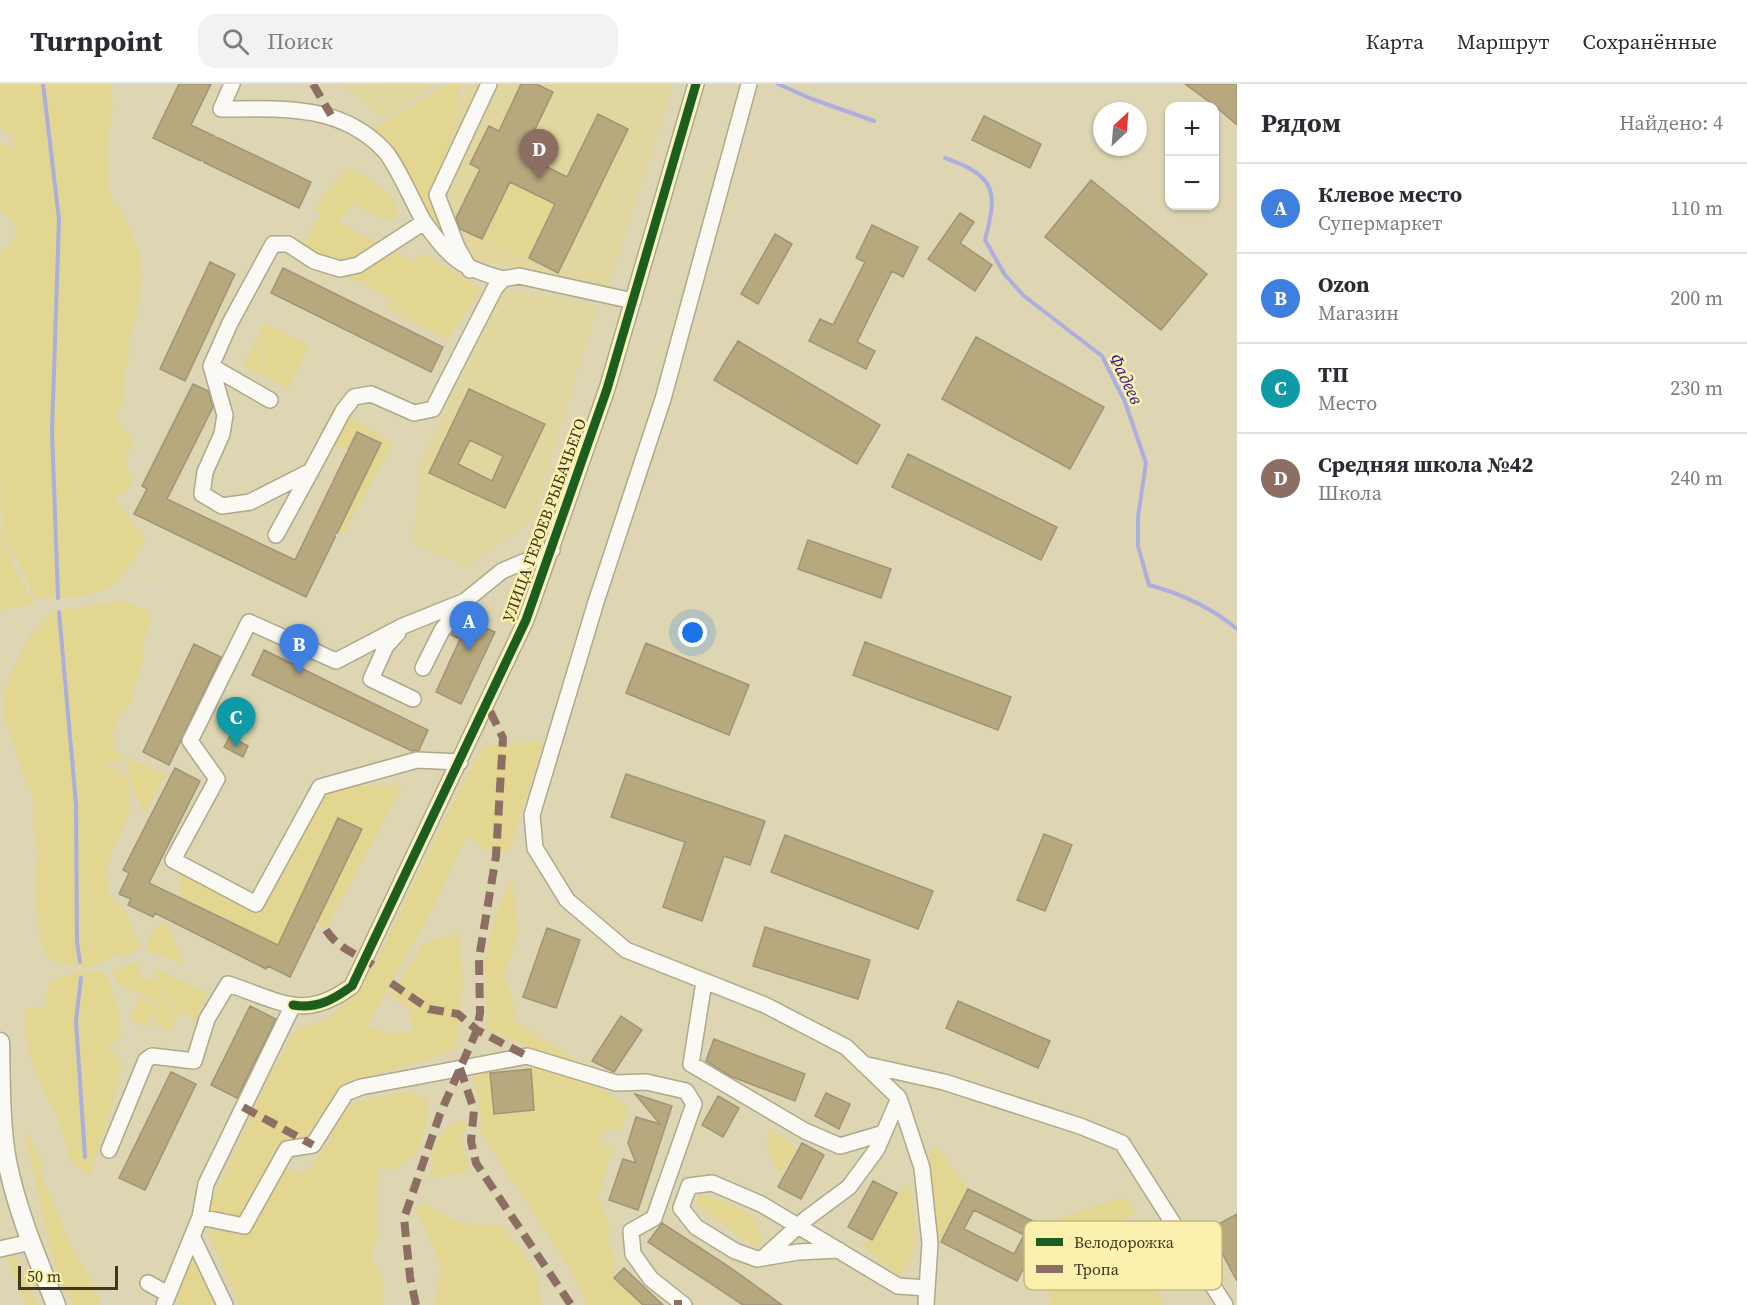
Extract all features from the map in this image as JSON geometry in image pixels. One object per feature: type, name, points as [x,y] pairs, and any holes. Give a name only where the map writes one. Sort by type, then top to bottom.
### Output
[{"type":"main road","points":[[0,1042],[2,1117],[8,1162],[31,1242],[56,1305]]},
{"type":"street","points":[[232,84],[221,109],[300,109],[331,115],[358,128],[385,151],[424,222],[443,249],[470,270],[503,279],[519,276],[633,301]]},
{"type":"street","points":[[470,270],[457,247],[437,195],[489,84]]},
{"type":"street","name":"УЛИЦА ГЕРОЕВ РЫБАЧЬЕГО","points":[[293,1005],[306,1008],[332,1001],[352,986],[526,620],[552,550],[633,301],[696,84]]},
{"type":"street","points":[[749,84],[663,399],[596,602],[531,815],[536,848],[567,900],[626,950],[765,1005],[846,1047],[899,1098],[922,1168],[930,1244],[926,1305]]},
{"type":"street","points":[[311,471],[250,502],[222,506],[202,494],[205,472],[222,434],[225,415],[211,366],[230,323],[273,244],[288,244],[314,261],[340,269],[358,265],[424,222]]},
{"type":"street","points":[[276,535],[343,411],[354,397],[371,394],[414,412],[433,409],[495,288],[503,279]]},
{"type":"street","points":[[211,366],[270,400]]},
{"type":"street","points":[[423,668],[442,630],[465,601],[502,571],[552,550]]},
{"type":"street","points":[[460,762],[417,760],[320,787],[256,904],[173,860],[217,779],[190,741],[230,656],[249,622],[294,640],[336,661],[438,610],[465,601]]},
{"type":"street","points":[[404,626],[386,646],[371,679],[416,703]]},
{"type":"street","points":[[704,982],[691,1064],[806,1131],[840,1146],[884,1133]]},
{"type":"street","points":[[108,1150],[146,1060],[152,1056],[194,1061],[207,1019],[228,984],[293,1005],[206,1184],[200,1217],[166,1299],[148,1283]]},
{"type":"street","points":[[200,1217],[244,1226],[286,1149],[313,1145],[346,1093],[360,1087],[527,1056],[616,1083],[646,1082],[686,1091],[694,1104],[654,1218],[631,1231],[633,1254],[651,1279],[684,1305]]},
{"type":"street","points":[[863,1064],[944,1082],[1080,1126],[1122,1143],[1172,1221]]},
{"type":"street","points":[[762,1258],[798,1226],[849,1187],[877,1149],[899,1098]]},
{"type":"street","points":[[839,1250],[798,1252],[757,1259],[735,1251],[696,1227],[681,1208],[689,1186],[712,1183],[761,1204],[839,1250],[898,1286],[927,1288]]},
{"type":"street","points":[[192,1236],[225,1305]]},
{"type":"street","points":[[2,1254],[31,1242]]},
{"type":"street","points":[[1215,1290],[1225,1305]]},
{"type":"path","points":[[132,84],[131,154],[176,186],[147,261]]},
{"type":"path","points":[[221,109],[319,176]]},
{"type":"path","points":[[288,244],[319,176],[331,115]]},
{"type":"path","points":[[136,158],[147,261],[140,466]]},
{"type":"path","points":[[340,269],[412,314],[458,360]]},
{"type":"path","points":[[142,386],[187,384],[211,366]]},
{"type":"path","points":[[181,384],[140,466],[125,510],[166,558],[195,567],[199,587],[214,603],[221,637],[230,656]]},
{"type":"path","points":[[343,411],[394,444]]},
{"type":"path","points":[[294,640],[343,535],[414,412]]},
{"type":"path","points":[[0,475],[4,508],[0,520]]},
{"type":"path","points":[[0,513],[4,508]]},
{"type":"path","points":[[336,535],[343,535],[438,610]]},
{"type":"path","points":[[0,540],[43,608]]},
{"type":"path","points":[[107,594],[191,541]]},
{"type":"path","points":[[144,816],[132,787],[124,756],[155,619],[156,587],[166,558]]},
{"type":"path","points":[[0,614],[156,587],[214,603],[249,622]]},
{"type":"path","points":[[128,591],[155,619]]},
{"type":"path","points":[[0,681],[43,608]]},
{"type":"path","points":[[417,760],[430,753],[454,729],[468,699],[495,688]]},
{"type":"path","points":[[293,1005],[302,976],[417,760],[432,724],[416,703]]},
{"type":"path","points":[[146,940],[111,884],[122,860],[116,857],[144,816],[166,774],[190,741]]},
{"type":"path","points":[[124,756],[166,774]]},
{"type":"path","points":[[0,783],[4,818],[12,844],[30,989]]},
{"type":"path","points":[[266,886],[293,911]]},
{"type":"path","points":[[316,924],[326,930]]},
{"type":"path","points":[[149,1234],[217,1095],[193,1080],[194,1061],[145,952],[146,940],[157,925]]},
{"type":"path","points":[[0,992],[30,989],[69,972],[109,967],[145,952],[185,964],[228,984]]},
{"type":"path","points":[[373,965],[391,983]]},
{"type":"path","points":[[89,968],[109,971],[134,1051],[143,1069]]},
{"type":"path","points":[[152,1056],[147,1041],[151,1021],[165,993]]},
{"type":"path","points":[[136,1228],[204,1087]]},
{"type":"path","points":[[102,1305],[114,1275],[89,1206],[108,1150]]},
{"type":"path","points":[[2,1254],[23,1305]]},
{"type":"path","points":[[128,1286],[130,1305]]},
{"type":"shaded area","points":[[0,84],[110,84],[113,108],[107,144],[109,189],[112,200],[126,219],[140,255],[142,273],[137,315],[129,338],[129,361],[125,367],[123,403],[118,413],[119,422],[133,440],[125,459],[132,483],[125,492],[117,495],[116,501],[143,535],[146,544],[140,547],[120,578],[96,593],[51,598],[33,596],[18,559],[8,545],[0,508],[0,255],[15,237],[15,224],[0,210],[0,143],[14,150],[14,136],[0,127]]},
{"type":"shaded area","points":[[343,84],[437,84],[383,119]]},
{"type":"shaded area","points":[[448,84],[461,84],[436,206],[459,262],[370,131]]},
{"type":"shaded area","points":[[469,84],[673,84],[609,286],[470,260],[422,166]]},
{"type":"shaded area","points":[[347,167],[371,180],[394,199],[398,217],[386,220],[353,204],[338,222],[413,262],[417,256],[427,255],[481,290],[446,340],[388,308],[396,290],[390,300],[298,250],[322,214],[314,209]]},
{"type":"shaded area","points":[[510,182],[555,204],[529,258],[482,239]]},
{"type":"shaded area","points":[[503,290],[598,304],[533,519],[468,567],[412,543],[422,458]]},
{"type":"shaded area","points":[[264,323],[309,345],[288,388],[243,366]]},
{"type":"shaded area","points":[[343,411],[394,444],[343,535],[336,535],[381,443],[357,432],[347,452],[327,441]]},
{"type":"shaded area","points":[[0,526],[16,571],[34,604],[0,611]]},
{"type":"shaded area","points":[[120,602],[135,604],[153,616],[145,635],[142,666],[135,684],[132,702],[118,718],[113,734],[114,751],[166,774],[144,816],[131,787],[125,762],[101,761],[126,776],[129,790],[128,814],[111,856],[106,879],[109,896],[124,910],[140,948],[133,953],[114,955],[89,968],[51,961],[41,943],[35,884],[38,852],[33,827],[34,797],[22,771],[4,715],[4,697],[10,675],[29,636],[54,611]]},
{"type":"shaded area","points":[[543,742],[509,852],[483,849],[467,835],[434,905],[367,1027],[387,1033],[411,1032],[411,1011],[391,996],[423,944],[458,932],[463,979],[456,1049],[427,1060],[349,1081],[307,1139],[280,1147],[239,1218],[207,1212],[267,1080],[298,1028],[326,1021],[354,996],[378,958],[442,824],[484,745]]},
{"type":"shaded area","points":[[404,785],[326,930],[316,924],[362,829],[338,818],[278,945],[182,898],[179,872],[189,869],[256,904],[320,787]]},
{"type":"shaded area","points":[[512,880],[519,931],[504,974],[516,1012],[514,1020],[588,1069],[550,1057],[487,1029],[486,956],[500,904]]},
{"type":"shaded area","points":[[165,921],[185,964],[145,952],[150,933]]},
{"type":"shaded area","points":[[137,963],[142,978],[154,981],[157,969],[207,993],[197,1022],[182,1009],[170,1031],[155,1025],[156,1012],[150,1029],[130,1019],[140,997],[157,1005],[158,1003],[118,983],[112,969]]},
{"type":"shaded area","points":[[97,970],[107,974],[119,1013],[121,1037],[106,1045],[122,1062],[118,1087],[90,1176],[69,1160],[59,1121],[28,1050],[25,1008],[45,1007],[49,982],[77,971]]},
{"type":"shaded area","points":[[538,1067],[591,1083],[628,1106],[621,1129],[601,1131],[600,1142],[608,1147],[614,1144],[598,1197],[609,1226],[610,1245],[615,1259],[614,1278],[643,1305],[588,1305],[575,1276],[481,1133],[479,1101],[471,1072],[490,1072],[494,1114],[534,1110],[531,1069]]},
{"type":"shaded area","points":[[405,1092],[428,1098],[427,1120],[417,1153],[393,1170],[378,1169],[378,1237],[370,1258],[384,1280],[384,1305],[240,1305],[206,1230],[247,1232],[256,1221],[284,1168],[300,1174],[309,1168],[331,1139],[335,1123],[353,1103]]},
{"type":"shaded area","points":[[461,1119],[468,1125],[461,1138],[468,1164],[465,1172],[430,1179],[433,1151],[439,1137]]},
{"type":"shaded area","points":[[23,1127],[42,1160],[40,1172],[71,1245],[101,1299],[97,1305],[74,1305],[56,1272]]},
{"type":"shaded area","points":[[768,1129],[780,1135],[798,1150],[780,1172],[767,1149]]},
{"type":"shaded area","points":[[936,1146],[968,1189],[941,1242],[936,1231],[929,1154]]},
{"type":"shaded area","points":[[909,1183],[915,1219],[914,1244],[907,1266],[899,1276],[861,1245],[875,1233],[896,1198]]},
{"type":"shaded area","points":[[698,1194],[728,1202],[754,1218],[763,1241],[753,1246],[695,1203]]},
{"type":"shaded area","points":[[1125,1197],[1136,1212],[1119,1221],[1049,1221]]},
{"type":"shaded area","points":[[422,1203],[458,1223],[503,1226],[537,1273],[542,1305],[435,1305],[441,1263],[416,1210]]},
{"type":"shaded area","points":[[13,1250],[38,1305],[26,1305],[5,1253]]},
{"type":"shaded area","points":[[193,1258],[216,1305],[181,1305],[176,1300],[179,1281]]},
{"type":"shaded area","points":[[1051,1290],[1156,1290],[1164,1305],[1051,1305]]},
{"type":"building","points":[[179,84],[211,84],[191,125],[311,182],[299,208],[153,138]]},
{"type":"building","points":[[521,84],[536,84],[553,92],[526,148],[548,159],[545,166],[567,177],[598,114],[628,129],[558,273],[529,258],[555,204],[510,182],[482,239],[460,229],[456,218],[480,169],[470,164],[489,126],[499,131]]},
{"type":"building","points":[[1185,84],[1237,84],[1237,125],[1219,109],[1219,102],[1210,102]]},
{"type":"building","points":[[984,116],[1041,144],[1030,168],[972,140]]},
{"type":"building","points":[[1091,180],[1207,274],[1161,330],[1045,237]]},
{"type":"building","points":[[960,213],[974,222],[960,243],[992,265],[975,291],[928,259]]},
{"type":"building","points":[[872,225],[918,247],[903,277],[892,271],[857,342],[875,351],[866,369],[809,341],[820,319],[833,325],[865,262],[856,258]]},
{"type":"building","points":[[775,234],[792,244],[758,304],[741,294]]},
{"type":"building","points":[[210,262],[235,274],[185,381],[160,369]]},
{"type":"building","points":[[283,268],[443,347],[431,372],[271,293]]},
{"type":"building","points":[[976,337],[1104,407],[1070,469],[942,399]]},
{"type":"building","points":[[738,341],[880,425],[857,464],[714,380]]},
{"type":"building","points":[[193,384],[208,391],[213,407],[167,499],[295,560],[357,432],[381,443],[306,597],[134,514],[147,489],[142,486]]},
{"type":"building","points":[[469,389],[545,424],[505,508],[429,473]],"holes":[[[470,440],[503,456],[492,481],[458,464]]]},
{"type":"building","points":[[908,454],[1057,527],[1041,560],[892,487]]},
{"type":"building","points":[[808,540],[891,569],[881,598],[798,569]]},
{"type":"building","points":[[474,612],[485,617],[481,626],[495,632],[461,704],[436,692],[460,639],[451,635],[463,619],[469,622]]},
{"type":"building","points":[[865,642],[1011,697],[998,730],[853,675]]},
{"type":"building","points":[[646,643],[749,685],[729,735],[626,693]]},
{"type":"building","points":[[194,644],[221,657],[169,765],[143,752]]},
{"type":"building","points":[[264,650],[428,730],[419,750],[412,751],[252,675]]},
{"type":"building","points":[[230,736],[248,746],[243,757],[224,747]]},
{"type":"building","points":[[175,768],[200,781],[149,883],[278,945],[338,818],[362,829],[290,977],[268,966],[266,969],[155,913],[153,917],[128,905],[131,899],[119,894],[129,873],[123,870]]},
{"type":"building","points":[[626,774],[765,821],[750,865],[724,856],[702,921],[663,907],[685,842],[611,817]]},
{"type":"building","points":[[1044,834],[1072,845],[1045,911],[1017,900]]},
{"type":"building","points":[[785,835],[933,891],[918,929],[771,872]]},
{"type":"building","points":[[765,927],[870,960],[858,999],[753,966]]},
{"type":"building","points":[[547,928],[580,940],[556,1008],[523,997]]},
{"type":"building","points":[[958,1001],[1050,1041],[1038,1068],[946,1028]]},
{"type":"building","points":[[250,1006],[276,1019],[237,1098],[211,1085]]},
{"type":"building","points":[[621,1016],[642,1030],[614,1072],[592,1061]]},
{"type":"building","points":[[714,1039],[805,1074],[795,1101],[730,1076],[706,1061]]},
{"type":"building","points":[[531,1069],[534,1110],[494,1114],[490,1073]]},
{"type":"building","points":[[171,1072],[196,1084],[145,1190],[119,1178]]},
{"type":"building","points":[[826,1093],[850,1104],[839,1129],[815,1116]]},
{"type":"building","points":[[635,1094],[672,1106],[638,1210],[609,1200],[623,1159],[636,1163],[628,1143],[636,1117],[660,1124]]},
{"type":"building","points":[[718,1096],[739,1108],[723,1137],[702,1125]]},
{"type":"building","points":[[802,1143],[824,1155],[801,1199],[778,1187]]},
{"type":"building","points":[[873,1181],[897,1193],[872,1240],[848,1227]]},
{"type":"building","points":[[968,1189],[1033,1221],[1024,1221],[1024,1235],[1024,1268],[1017,1281],[941,1242]],"holes":[[[974,1210],[1024,1235],[1014,1254],[964,1229]]]},
{"type":"building","points":[[1237,1214],[1237,1281],[1222,1253],[1222,1222]]},
{"type":"building","points":[[662,1223],[782,1305],[743,1305],[648,1242]]},
{"type":"building","points":[[624,1268],[663,1305],[643,1305],[614,1278]]},
{"type":"waterway","points":[[43,84],[59,219],[52,431],[58,598]]},
{"type":"waterway","name":"Фадеев","points":[[778,84],[874,121]]},
{"type":"waterway","name":"Фадеев","points":[[945,158],[975,172],[989,187],[992,197],[985,240],[1005,275],[1024,296],[1102,356],[1125,402],[1146,463],[1138,517],[1138,546],[1149,585],[1196,602],[1237,629]]},
{"type":"waterway","points":[[59,612],[76,804],[77,942],[80,962]]},
{"type":"waterway","points":[[81,978],[76,1021],[85,1157]]},
{"type":"marked path","points":[[313,84],[331,115]]},
{"type":"marked path","points":[[416,1305],[410,1277],[404,1218],[440,1114],[477,1030],[480,1013],[479,958],[496,856],[503,738],[487,705]]},
{"type":"marked path","points":[[326,930],[336,942],[373,965]]},
{"type":"marked path","points":[[391,983],[429,1009],[458,1014],[477,1030],[527,1056]]},
{"type":"marked path","points":[[460,1068],[474,1110],[471,1141],[476,1163],[571,1305]]},
{"type":"marked path","points":[[243,1107],[313,1145]]},
{"type":"marked path","points":[[678,1300],[678,1305]]},
{"type":"cycle path","points":[[293,1005],[310,1006],[324,1002],[352,986],[526,620],[607,389],[696,84]]},
{"type":"place","name":"Средняя школа №42","points":[[539,179]]},
{"type":"place","name":"Клевое место","points":[[469,651]]},
{"type":"place","name":"Ozon","points":[[299,674]]},
{"type":"place","name":"ТП","points":[[236,747]]}]
